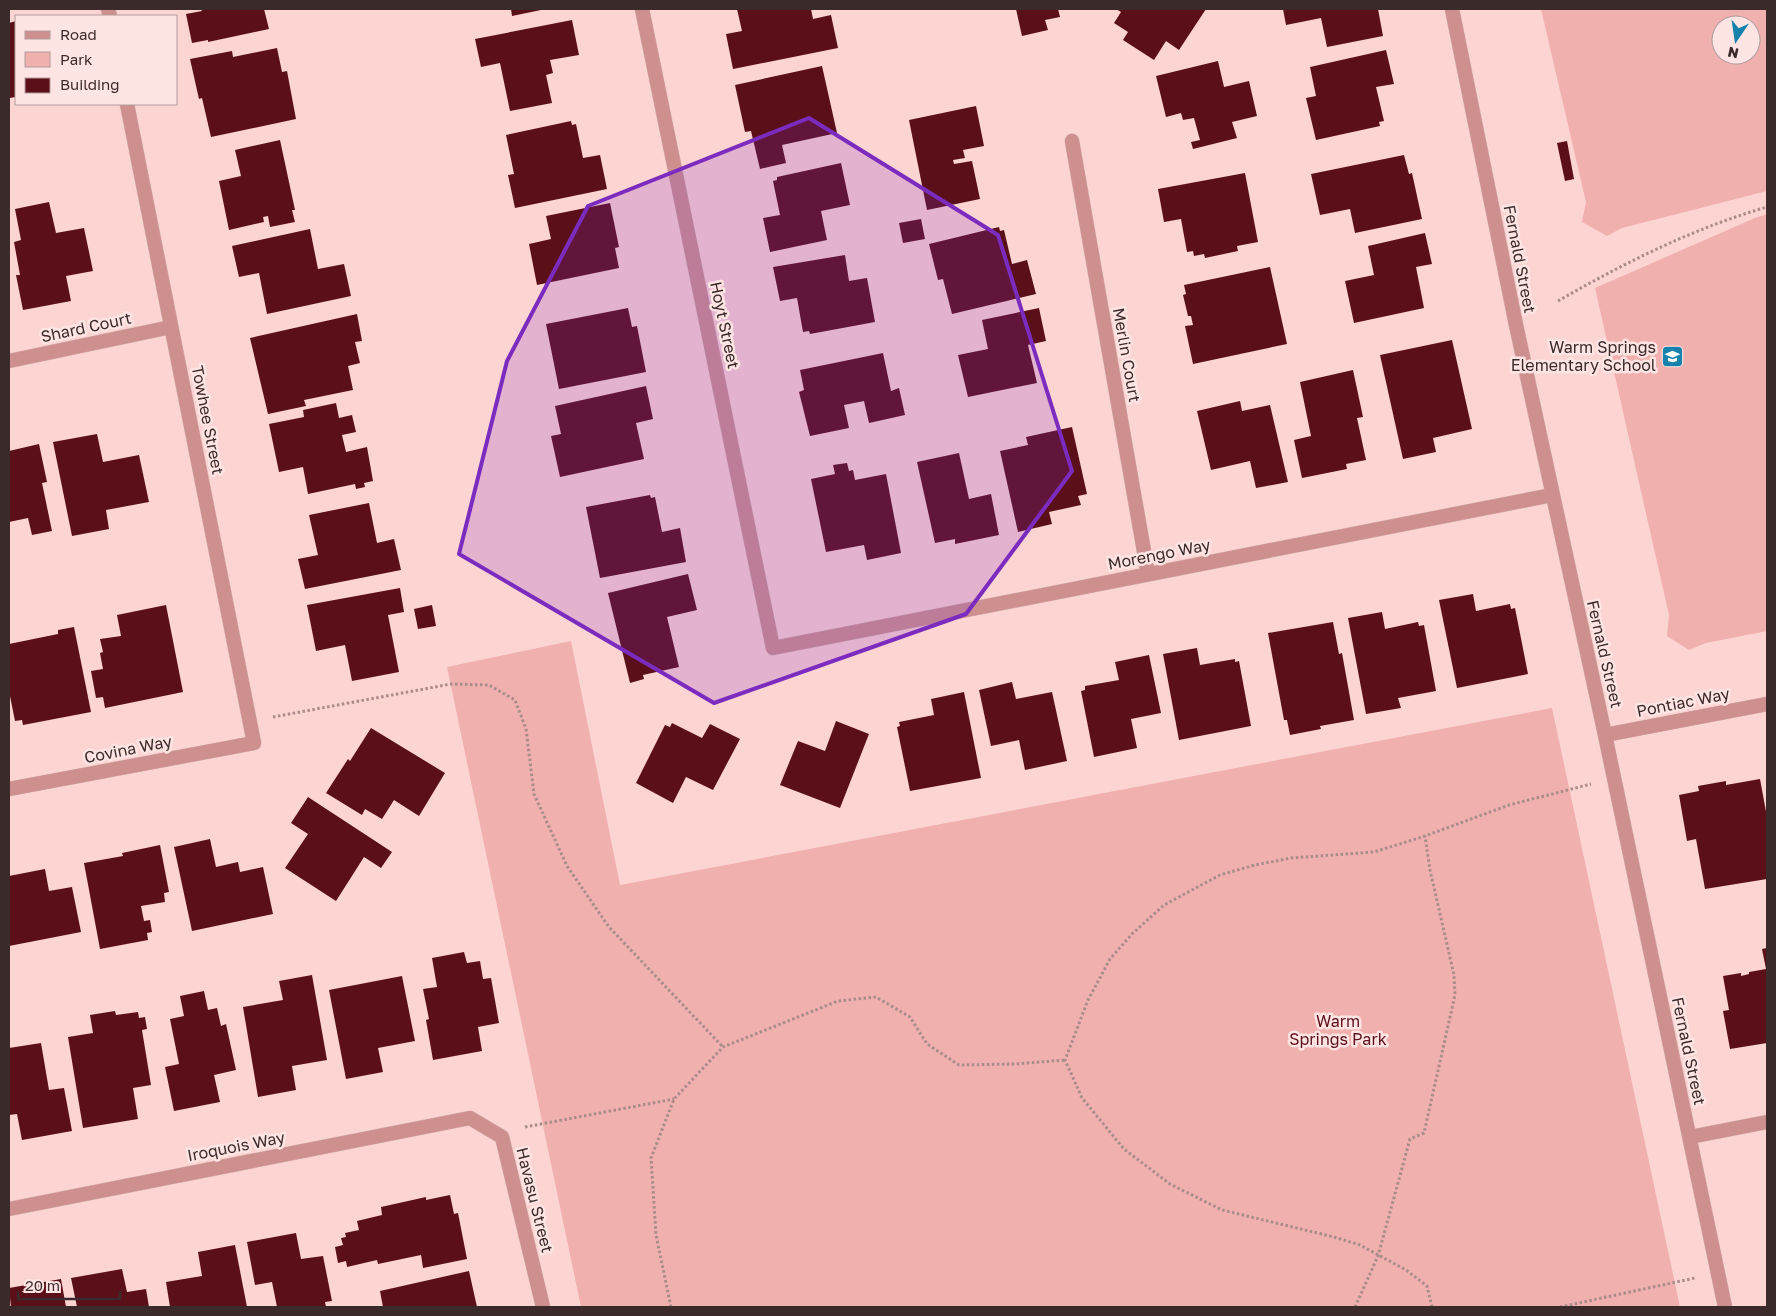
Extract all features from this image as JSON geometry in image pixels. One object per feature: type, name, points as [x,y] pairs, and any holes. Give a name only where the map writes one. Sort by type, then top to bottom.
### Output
[{"type":"street","name":"Hoyt Street","points":[[642,9],[773,648]]},
{"type":"street","name":"Fernald Street","points":[[1452,9],[1552,496],[1606,735],[1725,1307]]},
{"type":"street","name":"Towhee Street","points":[[127,105],[254,743]]},
{"type":"street","name":"Merlin Court","points":[[1072,141],[1148,574]]},
{"type":"street","name":"Shard Court","points":[[9,361],[171,328]]},
{"type":"street","name":"Morengo Way","points":[[773,648],[1552,496]]},
{"type":"street","name":"Pontiac Way","points":[[1606,735],[1767,704]]},
{"type":"street","name":"Covina Way","points":[[9,789],[254,743]]},
{"type":"street","name":"Havasu Street","points":[[470,1118],[502,1138],[543,1307]]},
{"type":"street","name":"Iroquois Way","points":[[9,1209],[470,1118]]},
{"type":"street","points":[[1690,1137],[1767,1122]]},
{"type":"path","points":[[1558,301],[1600,277],[1680,240],[1744,213],[1767,207]]},
{"type":"path","points":[[250,721],[451,684],[490,685],[515,700],[526,729],[534,794],[567,866],[610,927],[723,1047]]},
{"type":"path","points":[[1432,1307],[1427,1286],[1406,1270],[1360,1245],[1222,1210],[1170,1184],[1124,1149],[1082,1098],[1065,1060],[1088,1000],[1110,959],[1132,934],[1164,905],[1220,875],[1255,865],[1291,858],[1374,852],[1425,836],[1508,805],[1614,778]]},
{"type":"path","points":[[1356,1307],[1378,1256],[1410,1139],[1424,1133],[1456,995],[1454,975],[1430,870],[1425,836]]},
{"type":"path","points":[[671,1307],[656,1235],[651,1158],[674,1099],[723,1047],[838,1001],[876,997],[910,1017],[927,1044],[958,1065],[1015,1064],[1065,1060]]},
{"type":"path","points":[[502,1138],[529,1125],[674,1099]]},
{"type":"path","points":[[1560,1307],[1718,1273]]},
{"type":"highlighted area","points":[[809,118],[998,235],[1072,471],[966,614],[714,703],[459,554],[507,361],[588,206]]},
{"type":"green space","points":[[1541,9],[1767,9],[1767,191],[1622,228],[1607,236],[1582,222],[1586,202]]},
{"type":"green space","points":[[1767,214],[1767,631],[1706,643],[1689,650],[1667,636],[1669,615],[1595,288]]},
{"type":"green space","name":"Warm Springs Park","points":[[571,641],[620,885],[1552,708],[1680,1307],[581,1307],[447,667]]},
{"type":"building","points":[[201,9],[264,9],[269,29],[208,42],[208,40],[192,43],[186,14],[202,11]]},
{"type":"building","points":[[511,9],[541,9],[541,10],[512,16]]},
{"type":"building","points":[[737,9],[811,9],[813,19],[831,15],[838,48],[733,69],[726,34],[742,31]]},
{"type":"building","points":[[1016,9],[1058,9],[1060,17],[1045,20],[1048,30],[1022,36]]},
{"type":"building","points":[[1116,9],[1206,9],[1179,50],[1166,41],[1154,60],[1123,40],[1128,32],[1114,23],[1121,12]]},
{"type":"building","points":[[1283,9],[1378,9],[1383,36],[1327,47],[1321,18],[1286,25]]},
{"type":"building","points":[[572,20],[579,55],[550,60],[553,73],[546,75],[552,103],[510,111],[500,63],[481,67],[475,39]]},
{"type":"building","points":[[15,21],[15,97],[9,98],[9,23]]},
{"type":"building","points":[[277,48],[282,72],[287,71],[296,119],[211,137],[202,98],[199,99],[190,59],[232,51],[233,57]]},
{"type":"building","points":[[1386,50],[1394,84],[1376,87],[1384,121],[1379,122],[1380,126],[1316,140],[1306,98],[1316,96],[1310,67]]},
{"type":"building","points":[[1218,61],[1224,87],[1249,81],[1257,116],[1232,122],[1237,138],[1193,149],[1191,142],[1200,140],[1194,118],[1183,120],[1181,113],[1166,117],[1156,76]]},
{"type":"building","points":[[822,66],[837,133],[782,145],[786,163],[760,169],[751,131],[745,132],[735,85]]},
{"type":"building","points":[[976,106],[984,146],[963,150],[965,158],[953,160],[954,164],[972,161],[980,199],[927,210],[909,120]]},
{"type":"building","points":[[571,121],[572,125],[576,124],[583,158],[600,155],[607,189],[515,208],[508,175],[514,174],[506,135]]},
{"type":"building","points":[[280,140],[295,210],[292,210],[295,222],[270,227],[268,216],[263,217],[264,222],[229,230],[219,181],[241,176],[235,150]]},
{"type":"building","points":[[1567,141],[1574,179],[1565,181],[1557,143]]},
{"type":"building","points":[[1404,155],[1409,174],[1412,173],[1422,219],[1355,233],[1350,209],[1320,215],[1311,174]]},
{"type":"building","points":[[841,163],[850,205],[821,211],[827,240],[770,252],[763,218],[780,215],[773,181],[777,180],[777,177]]},
{"type":"building","points":[[1245,173],[1258,242],[1237,246],[1238,251],[1205,258],[1204,254],[1194,256],[1193,251],[1187,252],[1181,219],[1164,222],[1158,189]]},
{"type":"building","points":[[49,202],[56,233],[84,228],[93,271],[66,276],[71,301],[23,310],[16,275],[20,275],[14,242],[21,240],[15,209]]},
{"type":"building","points":[[610,203],[619,247],[615,248],[619,268],[537,285],[529,244],[551,239],[546,216]]},
{"type":"building","points":[[921,219],[925,239],[903,243],[899,223]]},
{"type":"building","points":[[999,227],[1000,231],[1004,230],[1012,264],[1027,260],[1036,294],[952,314],[943,279],[938,280],[929,244]]},
{"type":"building","points":[[310,229],[318,269],[344,264],[351,296],[267,314],[259,273],[239,277],[232,246]]},
{"type":"building","points":[[1425,233],[1432,264],[1416,267],[1424,308],[1354,323],[1345,281],[1374,275],[1368,246]]},
{"type":"building","points":[[845,255],[849,281],[867,278],[875,322],[810,334],[809,331],[803,332],[797,298],[780,301],[773,267]]},
{"type":"building","points":[[1270,267],[1287,344],[1193,364],[1185,326],[1193,325],[1191,316],[1188,316],[1183,295],[1186,294],[1184,285]]},
{"type":"building","points":[[628,308],[632,327],[637,326],[646,372],[559,389],[546,324]]},
{"type":"building","points":[[1039,308],[1046,341],[1028,345],[1037,383],[968,397],[958,355],[988,349],[982,320]]},
{"type":"building","points":[[357,314],[362,341],[355,342],[360,363],[348,366],[353,390],[304,400],[306,406],[268,414],[250,338]]},
{"type":"building","points":[[1452,340],[1472,429],[1433,438],[1436,452],[1403,459],[1380,355]]},
{"type":"building","points":[[883,353],[891,391],[899,388],[905,415],[869,423],[864,401],[844,405],[849,428],[810,436],[799,392],[804,390],[800,370]]},
{"type":"building","points":[[1353,370],[1363,417],[1357,418],[1366,460],[1346,464],[1347,469],[1302,478],[1294,440],[1311,436],[1300,382]]},
{"type":"building","points":[[646,386],[653,419],[636,423],[644,459],[560,477],[551,436],[561,434],[555,406]]},
{"type":"building","points":[[1240,401],[1242,411],[1270,405],[1288,482],[1256,488],[1250,461],[1211,470],[1197,411]]},
{"type":"building","points":[[336,403],[339,418],[352,415],[356,432],[342,435],[346,452],[367,447],[373,481],[364,483],[365,487],[356,489],[355,484],[308,494],[303,467],[279,472],[269,424],[304,417],[303,410]]},
{"type":"building","points":[[1072,427],[1087,494],[1078,496],[1081,505],[1049,512],[1052,524],[1018,532],[1000,451],[1028,445],[1026,437]]},
{"type":"building","points":[[97,434],[103,462],[139,455],[149,502],[106,510],[109,529],[72,536],[53,442]]},
{"type":"building","points":[[39,444],[47,482],[42,483],[52,531],[32,535],[28,518],[9,522],[9,451]]},
{"type":"building","points":[[959,453],[969,499],[991,494],[999,535],[955,544],[955,539],[935,543],[917,462]]},
{"type":"building","points":[[847,463],[849,471],[853,470],[855,480],[886,474],[901,553],[867,560],[864,545],[826,552],[811,479],[835,474],[833,465]]},
{"type":"building","points":[[650,495],[651,498],[655,497],[662,532],[680,528],[686,562],[600,578],[586,507]]},
{"type":"building","points":[[369,503],[377,543],[394,539],[401,570],[305,589],[298,559],[318,555],[309,515]]},
{"type":"building","points":[[688,574],[697,610],[667,617],[679,667],[643,675],[644,679],[630,683],[608,593]]},
{"type":"building","points":[[400,588],[404,612],[388,615],[399,672],[352,681],[345,645],[316,651],[307,605]]},
{"type":"building","points":[[1473,594],[1476,611],[1510,604],[1511,609],[1515,608],[1528,674],[1457,688],[1439,600]]},
{"type":"building","points":[[166,605],[183,692],[105,708],[103,697],[96,698],[91,671],[103,669],[100,653],[103,652],[100,639],[121,636],[117,615]]},
{"type":"building","points":[[432,605],[436,626],[418,629],[414,609]]},
{"type":"building","points":[[1382,612],[1385,629],[1418,622],[1419,626],[1424,625],[1436,691],[1398,698],[1401,708],[1366,714],[1348,618]]},
{"type":"building","points":[[1333,622],[1339,654],[1342,653],[1354,720],[1320,726],[1321,729],[1290,735],[1287,720],[1284,720],[1268,633]]},
{"type":"building","points":[[74,627],[91,712],[23,725],[22,720],[15,721],[9,691],[9,644],[58,634],[58,630]]},
{"type":"building","points":[[1197,648],[1200,665],[1235,659],[1235,662],[1239,661],[1251,726],[1179,740],[1163,654]]},
{"type":"building","points":[[1149,655],[1161,713],[1131,719],[1137,748],[1094,757],[1081,691],[1085,690],[1085,686],[1119,680],[1115,662]]},
{"type":"building","points":[[1012,682],[1016,699],[1052,692],[1067,761],[1025,770],[1019,740],[991,746],[979,690]]},
{"type":"building","points":[[964,692],[981,778],[910,791],[897,727],[900,726],[899,722],[934,715],[931,699]]},
{"type":"building","points":[[836,721],[869,734],[840,808],[780,785],[798,741],[825,751]]},
{"type":"building","points":[[672,723],[702,738],[710,724],[740,739],[713,790],[686,777],[673,803],[636,783],[665,725],[670,727]]},
{"type":"building","points":[[371,728],[445,773],[419,816],[394,800],[382,819],[365,809],[362,815],[326,793],[348,759],[350,761]]},
{"type":"building","points":[[1760,779],[1767,817],[1767,879],[1705,889],[1696,839],[1687,841],[1679,795],[1699,791],[1698,786],[1726,781],[1726,785]]},
{"type":"building","points":[[308,797],[392,852],[381,868],[364,857],[336,901],[285,868],[308,834],[291,823]]},
{"type":"building","points":[[210,839],[216,867],[238,862],[240,872],[263,867],[273,914],[192,931],[174,847]]},
{"type":"building","points":[[160,845],[169,892],[164,893],[165,902],[141,906],[144,921],[150,920],[152,932],[147,933],[148,940],[100,949],[84,863],[123,856],[122,853]]},
{"type":"building","points":[[45,869],[49,891],[72,887],[81,932],[9,946],[9,876]]},
{"type":"building","points":[[1767,948],[1767,1043],[1730,1049],[1723,1011],[1729,1010],[1723,976],[1741,973],[1741,976],[1749,974],[1749,972],[1766,969],[1762,949]]},
{"type":"building","points":[[464,952],[467,963],[480,961],[483,979],[491,978],[499,1023],[478,1027],[482,1051],[433,1060],[426,1020],[429,1019],[423,989],[437,987],[432,958]]},
{"type":"building","points":[[312,975],[327,1060],[292,1066],[296,1090],[258,1097],[243,1007],[283,1000],[279,981]]},
{"type":"building","points":[[402,976],[415,1041],[378,1048],[383,1072],[346,1079],[329,990]]},
{"type":"building","points":[[204,991],[208,1010],[217,1008],[221,1026],[226,1024],[236,1070],[214,1075],[220,1102],[174,1111],[165,1067],[179,1064],[170,1019],[184,1016],[180,996]]},
{"type":"building","points":[[115,1011],[116,1015],[138,1012],[139,1018],[145,1017],[147,1029],[142,1030],[151,1085],[133,1088],[138,1119],[83,1128],[68,1037],[93,1033],[90,1015]]},
{"type":"building","points":[[41,1043],[49,1090],[64,1088],[72,1131],[22,1140],[17,1114],[9,1115],[9,1048]]},
{"type":"building","points":[[450,1195],[454,1214],[458,1213],[467,1259],[423,1268],[421,1255],[378,1264],[377,1260],[347,1267],[346,1261],[338,1263],[335,1247],[343,1245],[341,1238],[346,1237],[345,1233],[359,1230],[357,1221],[382,1215],[381,1207],[426,1197],[426,1200]]},
{"type":"building","points":[[296,1233],[301,1259],[323,1256],[332,1301],[325,1302],[326,1307],[277,1307],[272,1282],[255,1285],[247,1242]]},
{"type":"building","points":[[235,1245],[247,1307],[170,1307],[166,1282],[202,1276],[198,1252]]},
{"type":"building","points":[[122,1269],[127,1292],[146,1289],[149,1307],[77,1307],[71,1278]]},
{"type":"building","points":[[469,1271],[477,1307],[383,1307],[380,1291]]},
{"type":"building","points":[[61,1279],[66,1307],[11,1307],[9,1288]]},
{"type":"place","name":"Warm Springs Elementary School","points":[[1672,356]]}]
